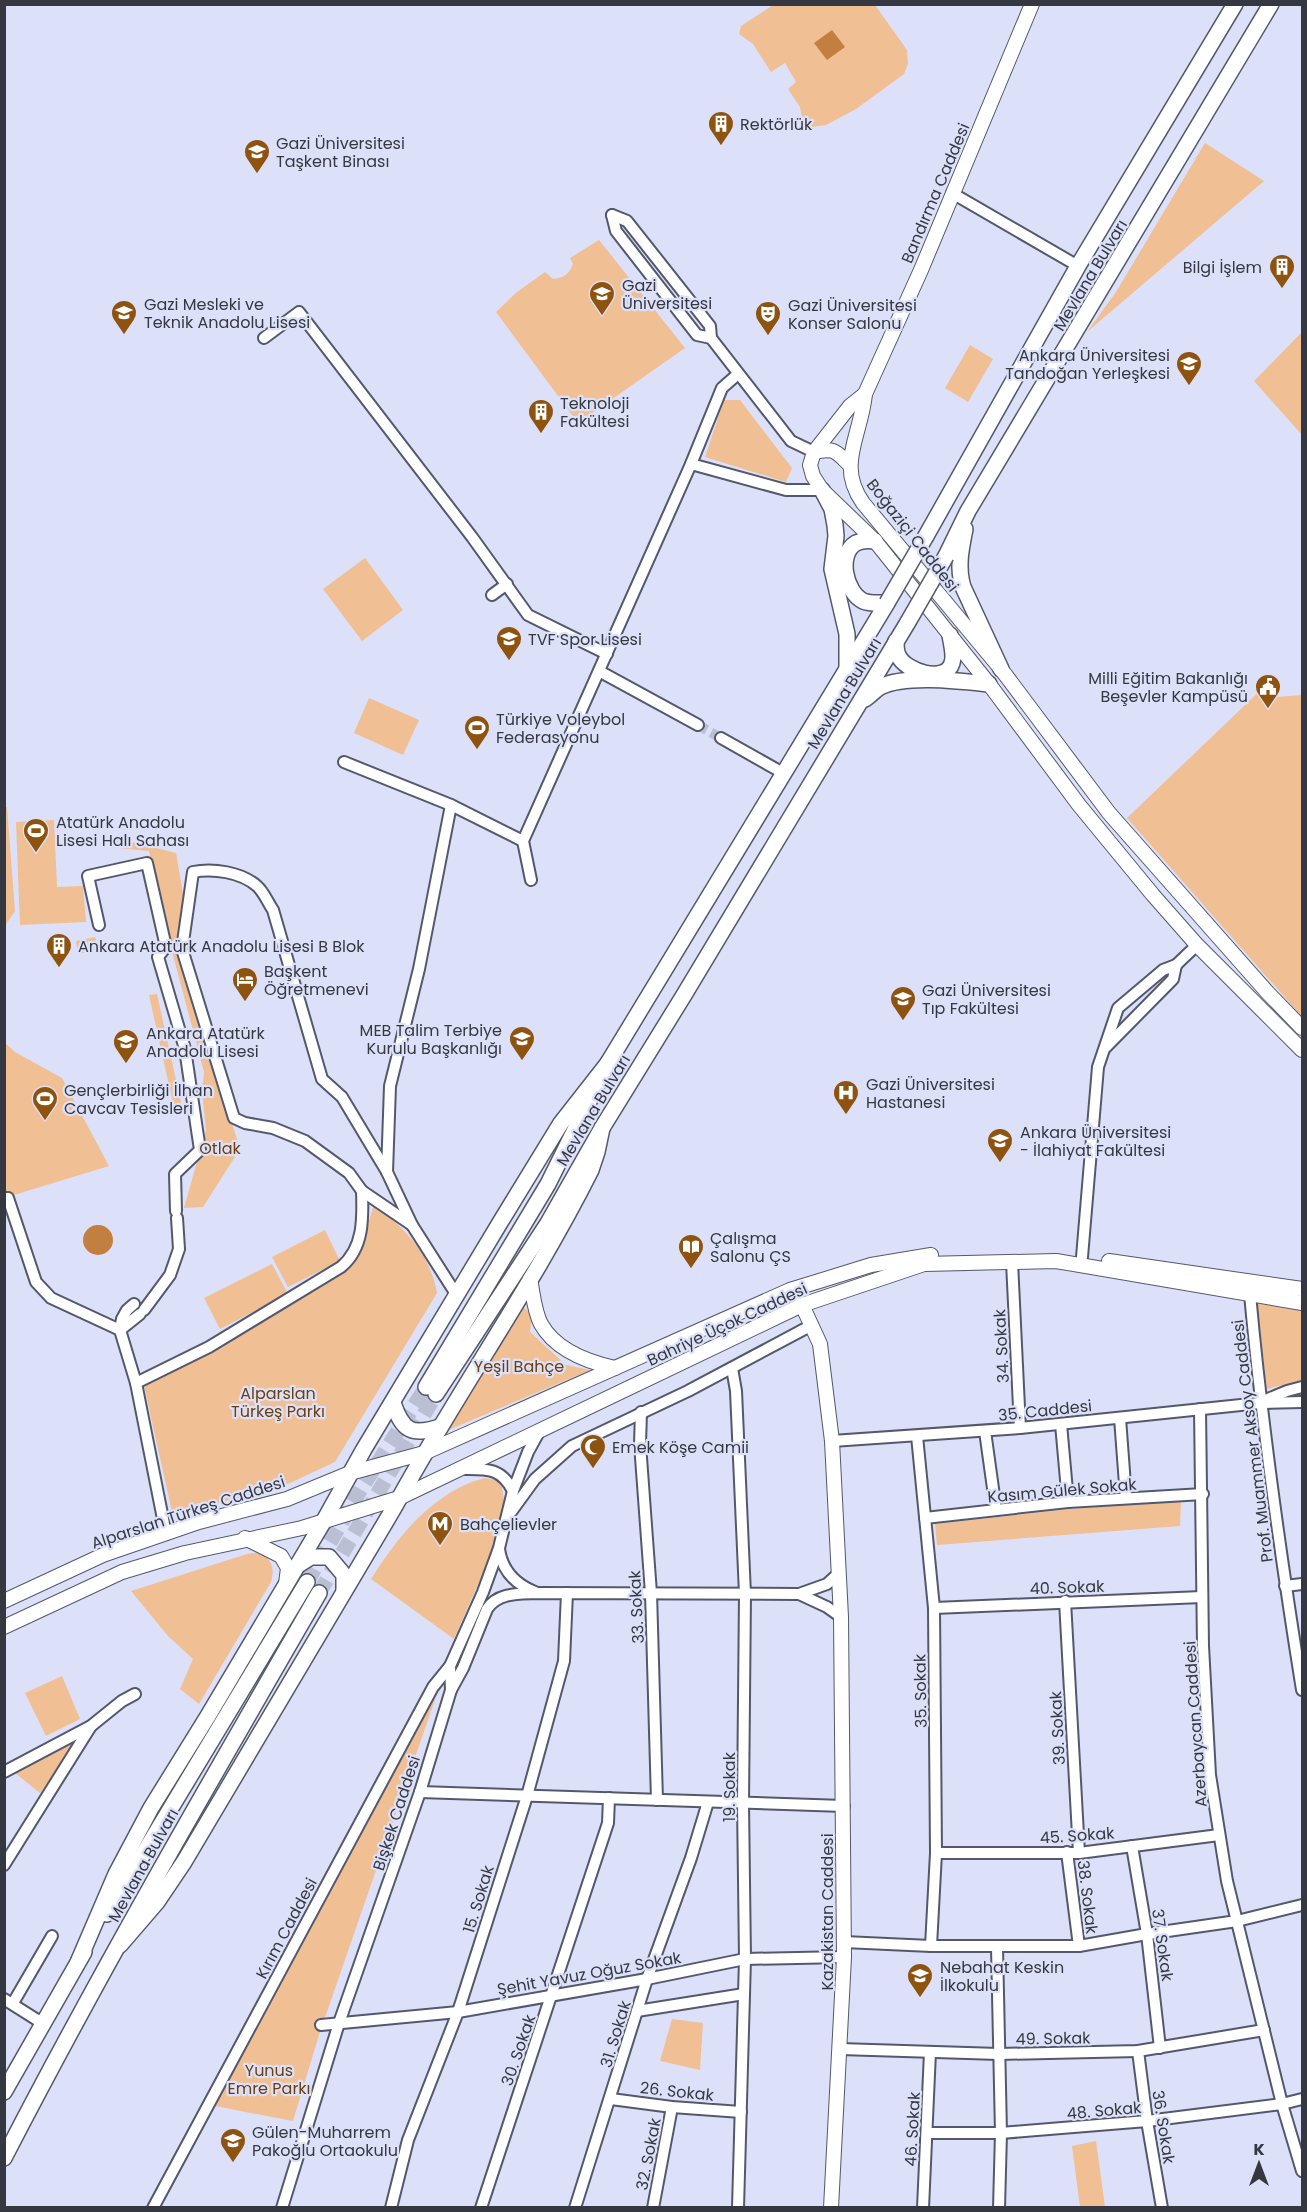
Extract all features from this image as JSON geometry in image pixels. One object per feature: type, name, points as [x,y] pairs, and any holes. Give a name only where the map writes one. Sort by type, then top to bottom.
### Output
[{"type":"highway","name":"Mevlana Bulvarı","points":[[1235,4],[1077,266],[887,603],[608,1063],[548,1184],[431,1391],[548,1223],[602,1128],[908,622],[946,556],[968,511],[1271,4]]},
{"type":"highway","points":[[822,490],[832,509],[835,525],[832,569],[847,634],[847,668]]},
{"type":"highway","points":[[968,511],[959,559],[959,574],[1000,669]]},
{"type":"highway","points":[[875,541],[864,540],[856,543],[850,549],[845,558],[847,578],[850,590],[864,601],[887,603]]},
{"type":"highway","points":[[896,641],[898,656],[908,666],[921,674],[937,674],[949,669],[952,664],[950,635]]},
{"type":"highway","points":[[856,707],[880,687],[906,681],[938,679],[989,684]]},
{"type":"highway","points":[[79,1960],[116,1874],[139,1830],[456,1294],[561,1123],[608,1063]]},
{"type":"highway","points":[[120,1946],[157,1902],[184,1862],[424,1453],[530,1279],[591,1170],[602,1128]]},
{"type":"highway","points":[[393,1402],[399,1420],[408,1429],[422,1433],[440,1428]]},
{"type":"highway","points":[[297,1566],[311,1557],[329,1557],[344,1575],[344,1591]]},
{"type":"highway","name":"Mevlana Bulvarı","points":[[4,2092],[79,1960],[307,1582]]},
{"type":"highway","name":"Mevlana Bulvarı","points":[[4,2158],[194,1810],[319,1593]]},
{"type":"main road","name":"Bandırma Caddesi","points":[[850,465],[863,413],[865,394],[921,270],[1032,4]]},
{"type":"main road","name":"Bandırma Caddesi","points":[[814,452],[850,406],[865,394]]},
{"type":"main road","points":[[814,452],[826,449],[835,450],[850,465]]},
{"type":"main road","name":"Boğaziçi Caddesi","points":[[814,452],[810,465],[813,476],[822,490],[875,541],[989,684],[1079,805],[1197,945],[1302,1050]]},
{"type":"main road","name":"Boğaziçi Caddesi","points":[[850,465],[850,476],[854,489],[1000,669],[1109,813],[1268,993],[1302,1028]]},
{"type":"main road","name":"Bahriye Üçok Caddesi","points":[[424,1453],[790,1291],[871,1265],[931,1255],[1059,1254],[1302,1289]]},
{"type":"main road","name":"Bahriye Üçok Caddesi","points":[[325,1519],[399,1498],[802,1305],[924,1264],[1056,1261],[1302,1303]]},
{"type":"main road","points":[[530,1279],[538,1315],[547,1332],[574,1354],[615,1368]]},
{"type":"main road","name":"Kazakistan Caddesi","points":[[790,1291],[802,1305],[820,1344],[832,1441],[841,1617],[844,1957],[831,2208]]},
{"type":"main road","points":[[532,1405],[539,1432]]},
{"type":"main road","name":"Alparslan Türkeş Caddesi","points":[[4,1601],[103,1555],[287,1499],[350,1473],[424,1453]]},
{"type":"main road","points":[[4,1627],[122,1572],[245,1538],[302,1528],[325,1519]]},
{"type":"main road","points":[[245,1538],[281,1556],[288,1568],[286,1584]]},
{"type":"street","points":[[952,193],[1077,266]]},
{"type":"street","points":[[711,338],[697,335],[616,231],[612,214],[627,221],[634,229],[710,326],[711,338],[791,441],[814,452]]},
{"type":"street","points":[[264,338],[299,312],[472,537],[528,615],[607,654]]},
{"type":"street","points":[[531,880],[523,841],[691,464],[722,388],[738,374]]},
{"type":"street","points":[[691,464],[786,490],[822,490]]},
{"type":"street","points":[[492,595],[507,584]]},
{"type":"street","points":[[599,671],[698,725]]},
{"type":"street","points":[[720,738],[783,773]]},
{"type":"street","points":[[344,762],[451,805],[523,841]]},
{"type":"street","points":[[387,1172],[390,1086],[419,969],[451,805]]},
{"type":"street","points":[[99,925],[88,876],[147,863],[166,947],[158,957],[185,1049],[200,1150],[175,1174],[179,1249],[170,1275],[120,1330]]},
{"type":"street","points":[[412,1225],[362,1191],[349,1173],[305,1141],[273,1128],[245,1123],[234,1118],[182,949],[194,872],[205,870],[238,875],[257,886],[273,910],[322,1079],[342,1097],[387,1172],[412,1225],[456,1294]]},
{"type":"street","points":[[1082,1257],[1098,1067],[1118,1008],[1163,970],[1176,965],[1197,945]]},
{"type":"street","points":[[1104,1049],[1173,979],[1176,965]]},
{"type":"street","points":[[1118,1008],[1135,1019]]},
{"type":"street","points":[[136,1383],[209,1347],[350,1260],[358,1244],[363,1220],[362,1191]]},
{"type":"street","points":[[4,1198],[8,1198],[36,1282],[51,1298],[120,1330],[136,1383],[166,1534]]},
{"type":"street","name":"34. Sokak","points":[[1012,1262],[1020,1428]]},
{"type":"street","name":"Prof. Muammer Aksoy Caddesi","points":[[1250,1294],[1260,1402],[1285,1586],[1302,1690]]},
{"type":"street","points":[[507,1517],[535,1479],[572,1446],[732,1368],[812,1325]]},
{"type":"street","name":"19. Sokak","points":[[732,1368],[736,1390],[745,1594],[743,1803],[745,1959],[738,2208]]},
{"type":"street","points":[[1260,1402],[1302,1387]]},
{"type":"street","points":[[1260,1402],[1302,1402]]},
{"type":"street","name":"35. Caddesi","points":[[832,1441],[1020,1428],[1260,1402]]},
{"type":"street","name":"Azerbaycan Caddesi","points":[[1200,1409],[1203,1494],[1203,1646],[1210,1775],[1227,1881],[1282,2104],[1302,2171]]},
{"type":"street","name":"33. Sokak","points":[[641,1412],[640,1444],[651,1593],[657,1800]]},
{"type":"street","points":[[1120,1418],[1126,1498]]},
{"type":"street","points":[[1061,1424],[1068,1502]]},
{"type":"street","points":[[985,1431],[996,1510]]},
{"type":"street","name":"Bişkek Caddesi","points":[[282,2208],[339,2023],[420,1792],[451,1690],[450,1666],[483,1592],[499,1548],[513,1491],[528,1452],[539,1432]]},
{"type":"street","name":"35. Sokak","points":[[917,1436],[934,1608],[936,1853],[931,1946]]},
{"type":"street","points":[[459,1469],[496,1471],[506,1478],[513,1491]]},
{"type":"street","name":"Kasım Gülek Sokak","points":[[925,1518],[1068,1502],[1203,1494]]},
{"type":"street","points":[[499,1548],[501,1561],[506,1570],[523,1586],[538,1593]]},
{"type":"street","points":[[451,1690],[492,1601],[515,1594],[799,1594],[827,1584],[838,1574]]},
{"type":"street","points":[[1285,1586],[1302,1584]]},
{"type":"street","name":"15. Sokak","points":[[391,2208],[408,2140],[458,2012],[527,1796],[564,1660],[567,1593]]},
{"type":"street","points":[[799,1594],[827,1607],[841,1617]]},
{"type":"street","name":"40. Sokak","points":[[934,1608],[1202,1597]]},
{"type":"street","name":"39. Sokak","points":[[1065,1602],[1073,1853]]},
{"type":"street","name":"Kırım Caddesi","points":[[153,2208],[433,1687],[450,1666]]},
{"type":"street","points":[[6,1768],[91,1726],[122,1701],[135,1694]]},
{"type":"street","points":[[4,1865],[91,1726]]},
{"type":"street","points":[[420,1792],[843,1806]]},
{"type":"street","name":"30. Sokak","points":[[481,2208],[608,1823],[609,1798]]},
{"type":"street","name":"31. Sokak","points":[[575,2208],[647,1979],[691,1858],[708,1802]]},
{"type":"street","name":"45. Sokak","points":[[936,1853],[1073,1853],[1220,1835]]},
{"type":"street","name":"37. Sokak","points":[[1132,1846],[1147,1934],[1160,2048]]},
{"type":"street","name":"38. Sokak","points":[[1073,1853],[1079,1946]]},
{"type":"street","points":[[844,1942],[931,1946],[1079,1946],[1237,1921],[1302,1905]]},
{"type":"street","points":[[42,2023],[9,2001],[52,1936]]},
{"type":"street","points":[[997,1947],[999,2208]]},
{"type":"street","name":"Şehit Yavuz Oğuz Sokak","points":[[321,2025],[458,2012],[647,1979],[745,1959],[844,1957]]},
{"type":"street","points":[[637,2011],[744,1994]]},
{"type":"street","name":"49. Sokak","points":[[840,2049],[999,2054],[1138,2051],[1264,2030]]},
{"type":"street","name":"36. Sokak","points":[[1138,2051],[1162,2208]]},
{"type":"street","name":"46. Sokak","points":[[923,2208],[930,2052]]},
{"type":"street","name":"26. Sokak","points":[[611,2098],[672,2107],[741,2112]]},
{"type":"street","name":"48. Sokak","points":[[928,2133],[1000,2133],[1147,2121],[1282,2104],[1302,2099]]},
{"type":"street","name":"32. Sokak","points":[[653,2208],[672,2107]]},
{"type":"green space","points":[[773,5],[875,5],[907,50],[908,64],[904,74],[856,109],[826,125],[804,128],[800,107],[788,89],[796,82],[785,63],[771,72],[753,44],[739,34],[741,26]]},
{"type":"green space","points":[[1205,143],[1264,181],[1087,332],[1116,292]]},
{"type":"green space","points":[[599,240],[685,348],[578,423],[496,312],[517,292],[545,272],[553,279],[566,275],[573,264],[570,258]]},
{"type":"green space","points":[[1302,332],[1302,435],[1254,381]]},
{"type":"green space","points":[[970,345],[993,359],[968,402],[945,388]]},
{"type":"green space","points":[[724,400],[740,400],[792,468],[786,482],[705,457]]},
{"type":"green space","points":[[365,558],[403,610],[362,641],[323,589]]},
{"type":"green space","points":[[1266,685],[1277,697],[1302,695],[1302,1017],[1127,818]]},
{"type":"green space","points":[[369,698],[419,720],[403,755],[354,733]]},
{"type":"green space","points":[[5,807],[7,807],[15,911],[5,926]]},
{"type":"green space","points":[[54,820],[57,887],[83,886],[86,922],[20,925],[16,822]]},
{"type":"green space","name":"Otlak","points":[[108,836],[176,853],[185,905],[178,949],[240,1149],[203,1207],[184,1208],[206,1130],[202,1092],[204,1072],[169,940],[149,851],[108,847]]},
{"type":"green space","points":[[95,937],[98,950],[78,954],[76,941]]},
{"type":"green space","points":[[157,994],[182,1107],[174,1108],[149,995]]},
{"type":"green space","name":"Gençlerbirliği İlhan Cavcav Tesisleri","points":[[4,1042],[15,1052],[62,1078],[109,1166],[14,1195],[5,1194]]},
{"type":"green space","name":"Alparslan Türkeş Parkı","points":[[374,1204],[396,1222],[414,1242],[434,1279],[437,1293],[335,1462],[290,1483],[173,1516],[144,1386],[261,1322],[341,1274],[360,1253]]},
{"type":"green space","points":[[325,1230],[340,1261],[288,1287],[272,1257]]},
{"type":"green space","points":[[272,1264],[288,1294],[220,1329],[204,1298]]},
{"type":"green space","name":"Yeşil Bahçe","points":[[518,1302],[532,1315],[530,1332],[566,1365],[590,1370],[446,1431]]},
{"type":"green space","points":[[1257,1302],[1302,1309],[1302,1380],[1267,1389]]},
{"type":"green space","points":[[485,1478],[501,1481],[505,1507],[486,1566],[454,1639],[371,1579],[393,1547],[419,1517],[449,1493]]},
{"type":"green space","points":[[1181,1501],[1180,1526],[937,1545],[935,1524],[1070,1509]]},
{"type":"green space","points":[[262,1552],[272,1566],[271,1582],[199,1704],[180,1689],[193,1659],[168,1636],[131,1591],[247,1554]]},
{"type":"green space","points":[[62,1676],[80,1719],[46,1736],[25,1693]]},
{"type":"green space","name":"Yunus Emre Parkı","points":[[437,1694],[319,2035],[293,2121],[215,2106]]},
{"type":"green space","points":[[89,1728],[40,1793],[10,1769]]},
{"type":"green space","points":[[672,2019],[703,2023],[700,2070],[660,2061]]},
{"type":"green space","points":[[1096,2141],[1105,2207],[1080,2207],[1072,2146]]},
{"type":"shaded area","points":[[832,30],[845,47],[827,60],[814,43]]},
{"type":"shaded area","points":[[98,1225],[109,1229],[113,1240],[109,1251],[98,1255],[87,1251],[83,1240],[87,1229]]},
{"type":"tunnel","points":[[698,725],[721,738]]},
{"type":"tunnel","points":[[307,1582],[361,1489],[426,1387]]},
{"type":"tunnel","points":[[319,1593],[436,1394]]},
{"type":"place","name":"Rektörlük","points":[[721,147]]},
{"type":"place","name":"Gazi Üniversitesi Taşkent Binası","points":[[257,175]]},
{"type":"place","name":"Bilgi İşlem","points":[[1282,290]]},
{"type":"place","name":"Gazi Üniversitesi","points":[[602,317]]},
{"type":"place","name":"Gazi Mesleki ve Teknik Anadolu Lisesi","points":[[124,336]]},
{"type":"place","name":"Gazi Üniversitesi Konser Salonu","points":[[768,337]]},
{"type":"place","name":"Ankara Üniversitesi Tandoğan Yerleşkesi","points":[[1189,387]]},
{"type":"place","name":"Teknoloji Fakültesi","points":[[541,435]]},
{"type":"place","name":"TVF Spor Lisesi","points":[[509,662]]},
{"type":"place","name":"Milli Eğitim Bakanlığı Beşevler Kampüsü","points":[[1268,710]]},
{"type":"place","name":"Türkiye Voleybol Federasyonu","points":[[477,751]]},
{"type":"place","name":"Atatürk Anadolu Lisesi Halı Sahası","points":[[36,854]]},
{"type":"place","name":"Ankara Atatürk Anadolu Lisesi B Blok","points":[[59,969]]},
{"type":"place","name":"Başkent Öğretmenevi","points":[[245,1003]]},
{"type":"place","name":"Gazi Üniversitesi Tıp Fakültesi","points":[[903,1022]]},
{"type":"place","name":"MEB Talim Terbiye Kurulu Başkanlığı","points":[[522,1062]]},
{"type":"place","name":"Ankara Atatürk Anadolu Lisesi","points":[[126,1065]]},
{"type":"place","name":"Gazi Üniversitesi Hastanesi","points":[[846,1116]]},
{"type":"place","name":"Gençlerbirliği İlhan Cavcav Tesisleri","points":[[45,1122]]},
{"type":"place","name":"Ankara Üniversitesi - İlahiyat Fakültesi","points":[[1000,1164]]},
{"type":"place","name":"Çalışma Salonu ÇS","points":[[691,1270]]},
{"type":"place","name":"Emek Köşe Camii","points":[[593,1470]]},
{"type":"place","name":"Bahçelievler","points":[[440,1547]]},
{"type":"place","name":"Nebahat Keskin İlkokulu","points":[[920,1999]]},
{"type":"place","name":"Gülen-Muharrem Pakoğlu Ortaokulu","points":[[233,2164]]}]
